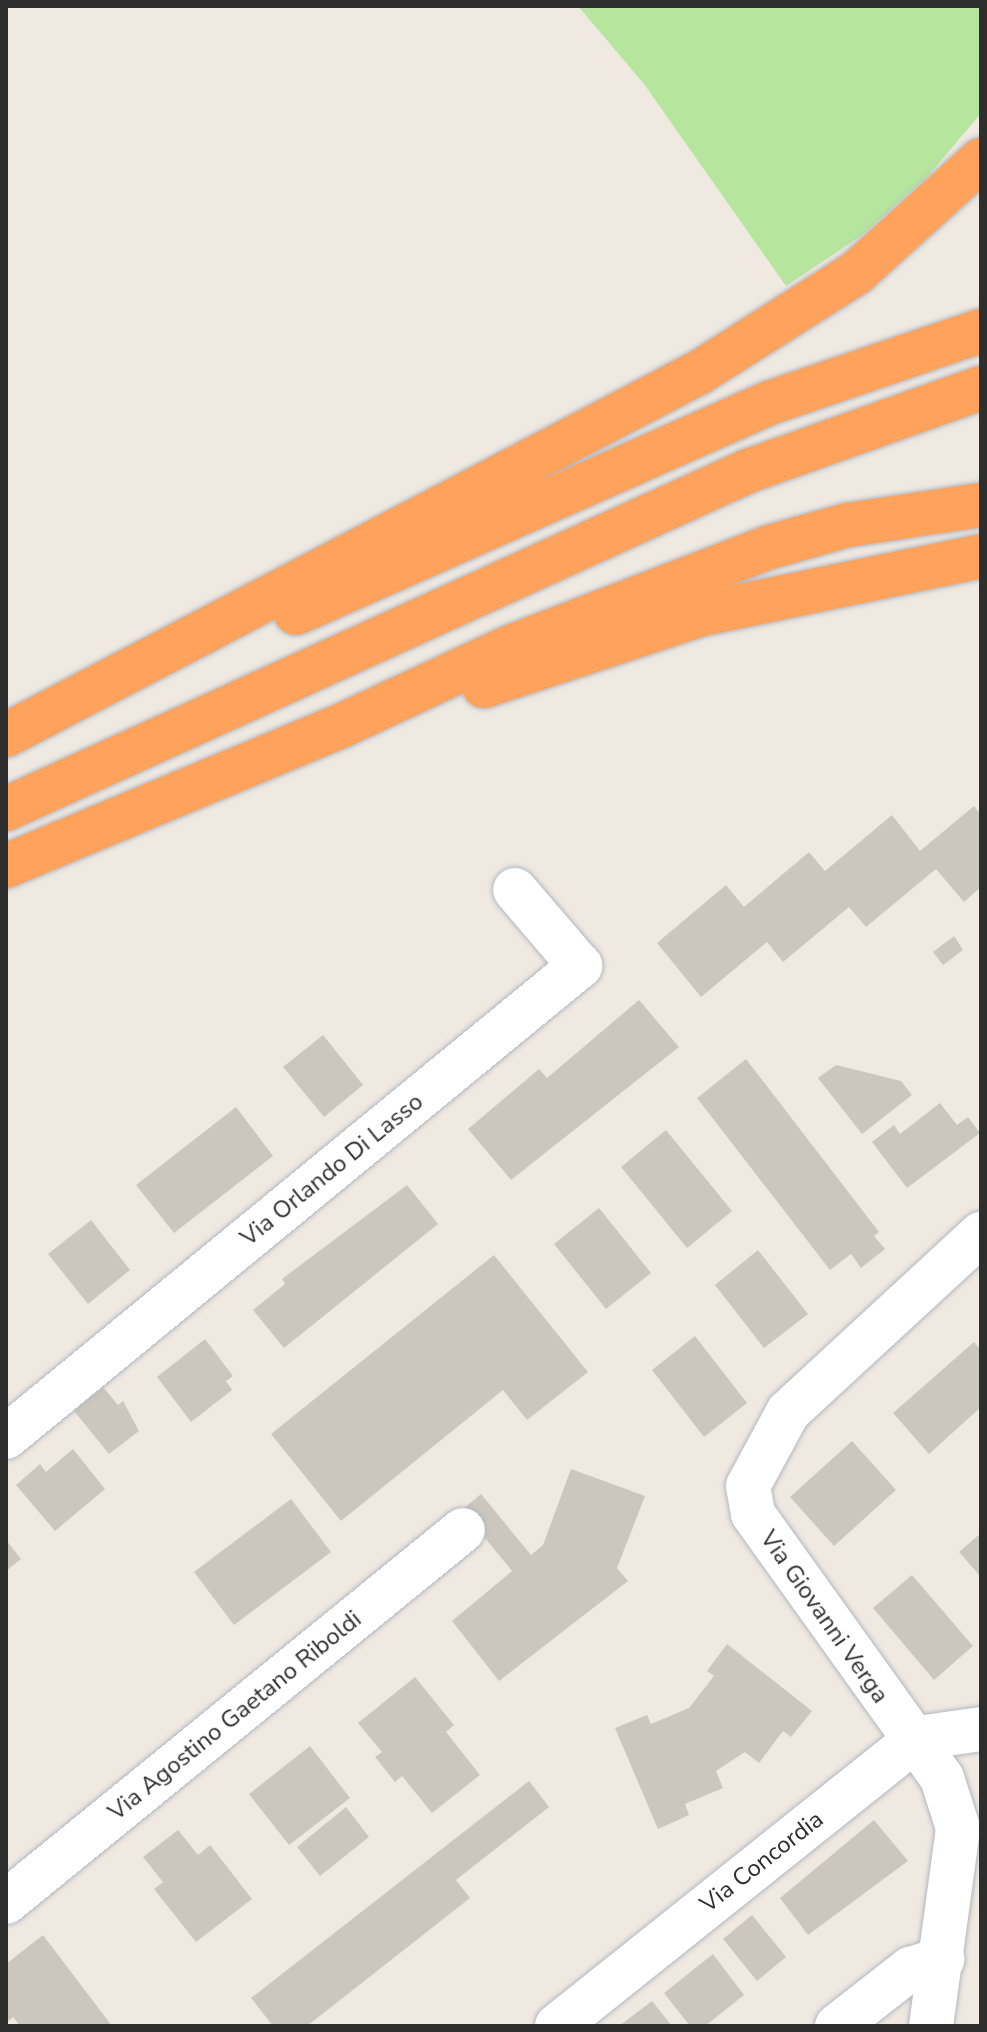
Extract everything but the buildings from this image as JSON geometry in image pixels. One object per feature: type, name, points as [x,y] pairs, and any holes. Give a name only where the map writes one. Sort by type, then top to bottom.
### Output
[{"type":"highway","points":[[6,735],[700,372],[856,273],[981,160]]},
{"type":"highway","points":[[6,745],[666,446],[882,360],[981,331]]},
{"type":"highway","points":[[6,809],[748,471],[981,388]]},
{"type":"highway","points":[[6,866],[343,725],[533,637],[770,547],[848,525],[981,505]]},
{"type":"highway","points":[[343,725],[445,699],[702,614],[981,556]]},
{"type":"street","name":"Via Orlando Di Lasso","points":[[6,1437],[580,966],[515,890]]},
{"type":"street","name":"Via Giovanni Verga","points":[[931,2026],[943,1959],[958,1828],[942,1778],[918,1738],[890,1712],[753,1514],[748,1486],[788,1412],[981,1234]]},
{"type":"street","name":"Via Agostino Gaetano Riboldi","points":[[6,1902],[463,1530]]},
{"type":"street","points":[[918,1738],[981,1729]]},
{"type":"street","name":"Via Concordia","points":[[557,2026],[918,1738]]},
{"type":"street","points":[[837,2026],[910,1969],[943,1959]]},
{"type":"green space","points":[[578,6],[981,6],[981,113],[928,176],[861,236],[786,286],[644,84]]}]
